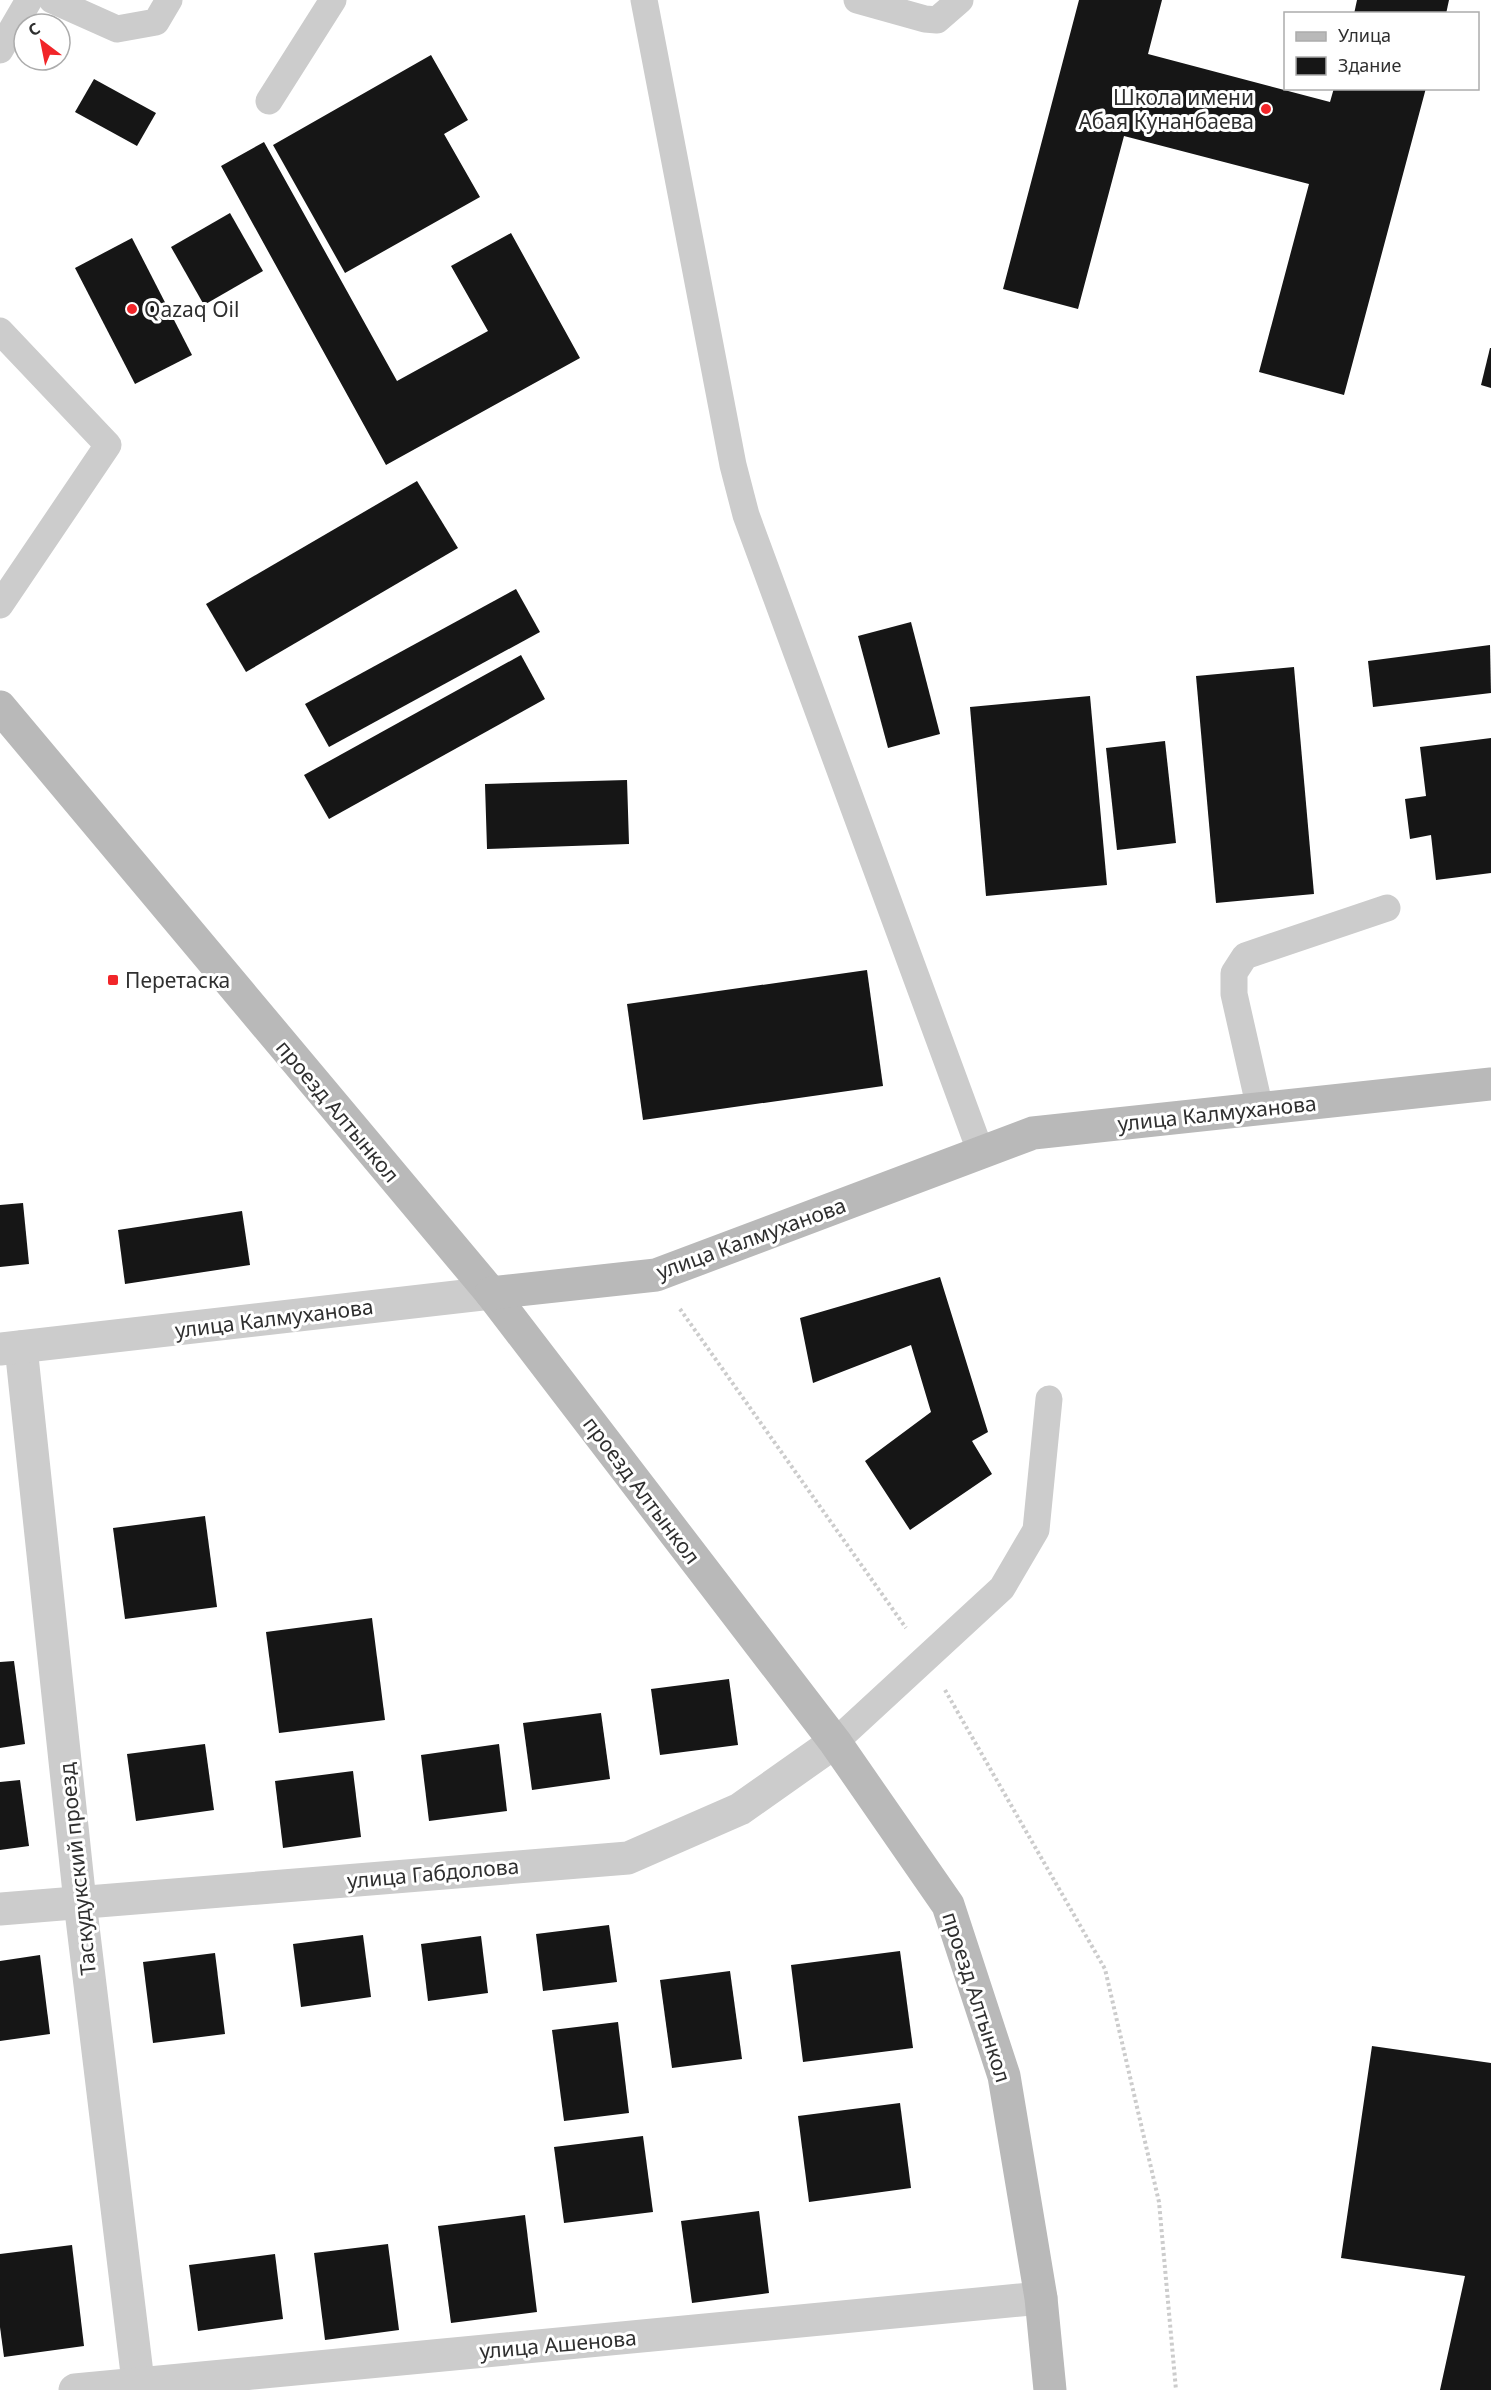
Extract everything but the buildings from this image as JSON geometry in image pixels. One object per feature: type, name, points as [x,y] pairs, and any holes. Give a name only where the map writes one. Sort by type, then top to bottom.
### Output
[{"type":"main road","name":"проезд Алтынкол","points":[[0,707],[491,1293],[835,1742],[948,1905],[1004,2076],[1041,2298],[1050,2390]]},
{"type":"main road","name":"улица Калмуханова","points":[[491,1293],[656,1275],[1033,1133],[1491,1084]]},
{"type":"street","name":"улица Калмуханова","points":[[10,1348],[491,1293]]},
{"type":"street","name":"Таскудукский проезд","points":[[10,1348],[139,2387]]},
{"type":"street","name":"улица Габдолова","points":[[0,1909],[628,1858],[740,1809],[835,1742]]},
{"type":"street","name":"улица Ашенова","points":[[75,2390],[139,2387],[1041,2298]]},
{"type":"lane","points":[[0,50],[29,0]]},
{"type":"lane","points":[[52,0],[117,29],[156,22],[170,0]]},
{"type":"lane","points":[[268,101],[333,0]]},
{"type":"lane","points":[[644,0],[733,465],[746,515],[981,1153]]},
{"type":"lane","points":[[857,0],[925,19],[937,20],[960,0]]},
{"type":"lane","points":[[0,331],[108,445],[0,604]]},
{"type":"lane","points":[[1260,1109],[1234,994],[1234,973],[1245,956],[1387,908]]},
{"type":"lane","points":[[835,1742],[1002,1588],[1036,1530],[1049,1399]]},
{"type":"path","points":[[656,1275],[926,1657],[1105,1969],[1159,2202],[1176,2390]]},
{"type":"place","name":"Школа имени Абая Кунанбаева","points":[[1266,109]]},
{"type":"place","name":"Qazaq Oil","points":[[132,309]]},
{"type":"place","name":"Перетаска","points":[[113,980]]}]
